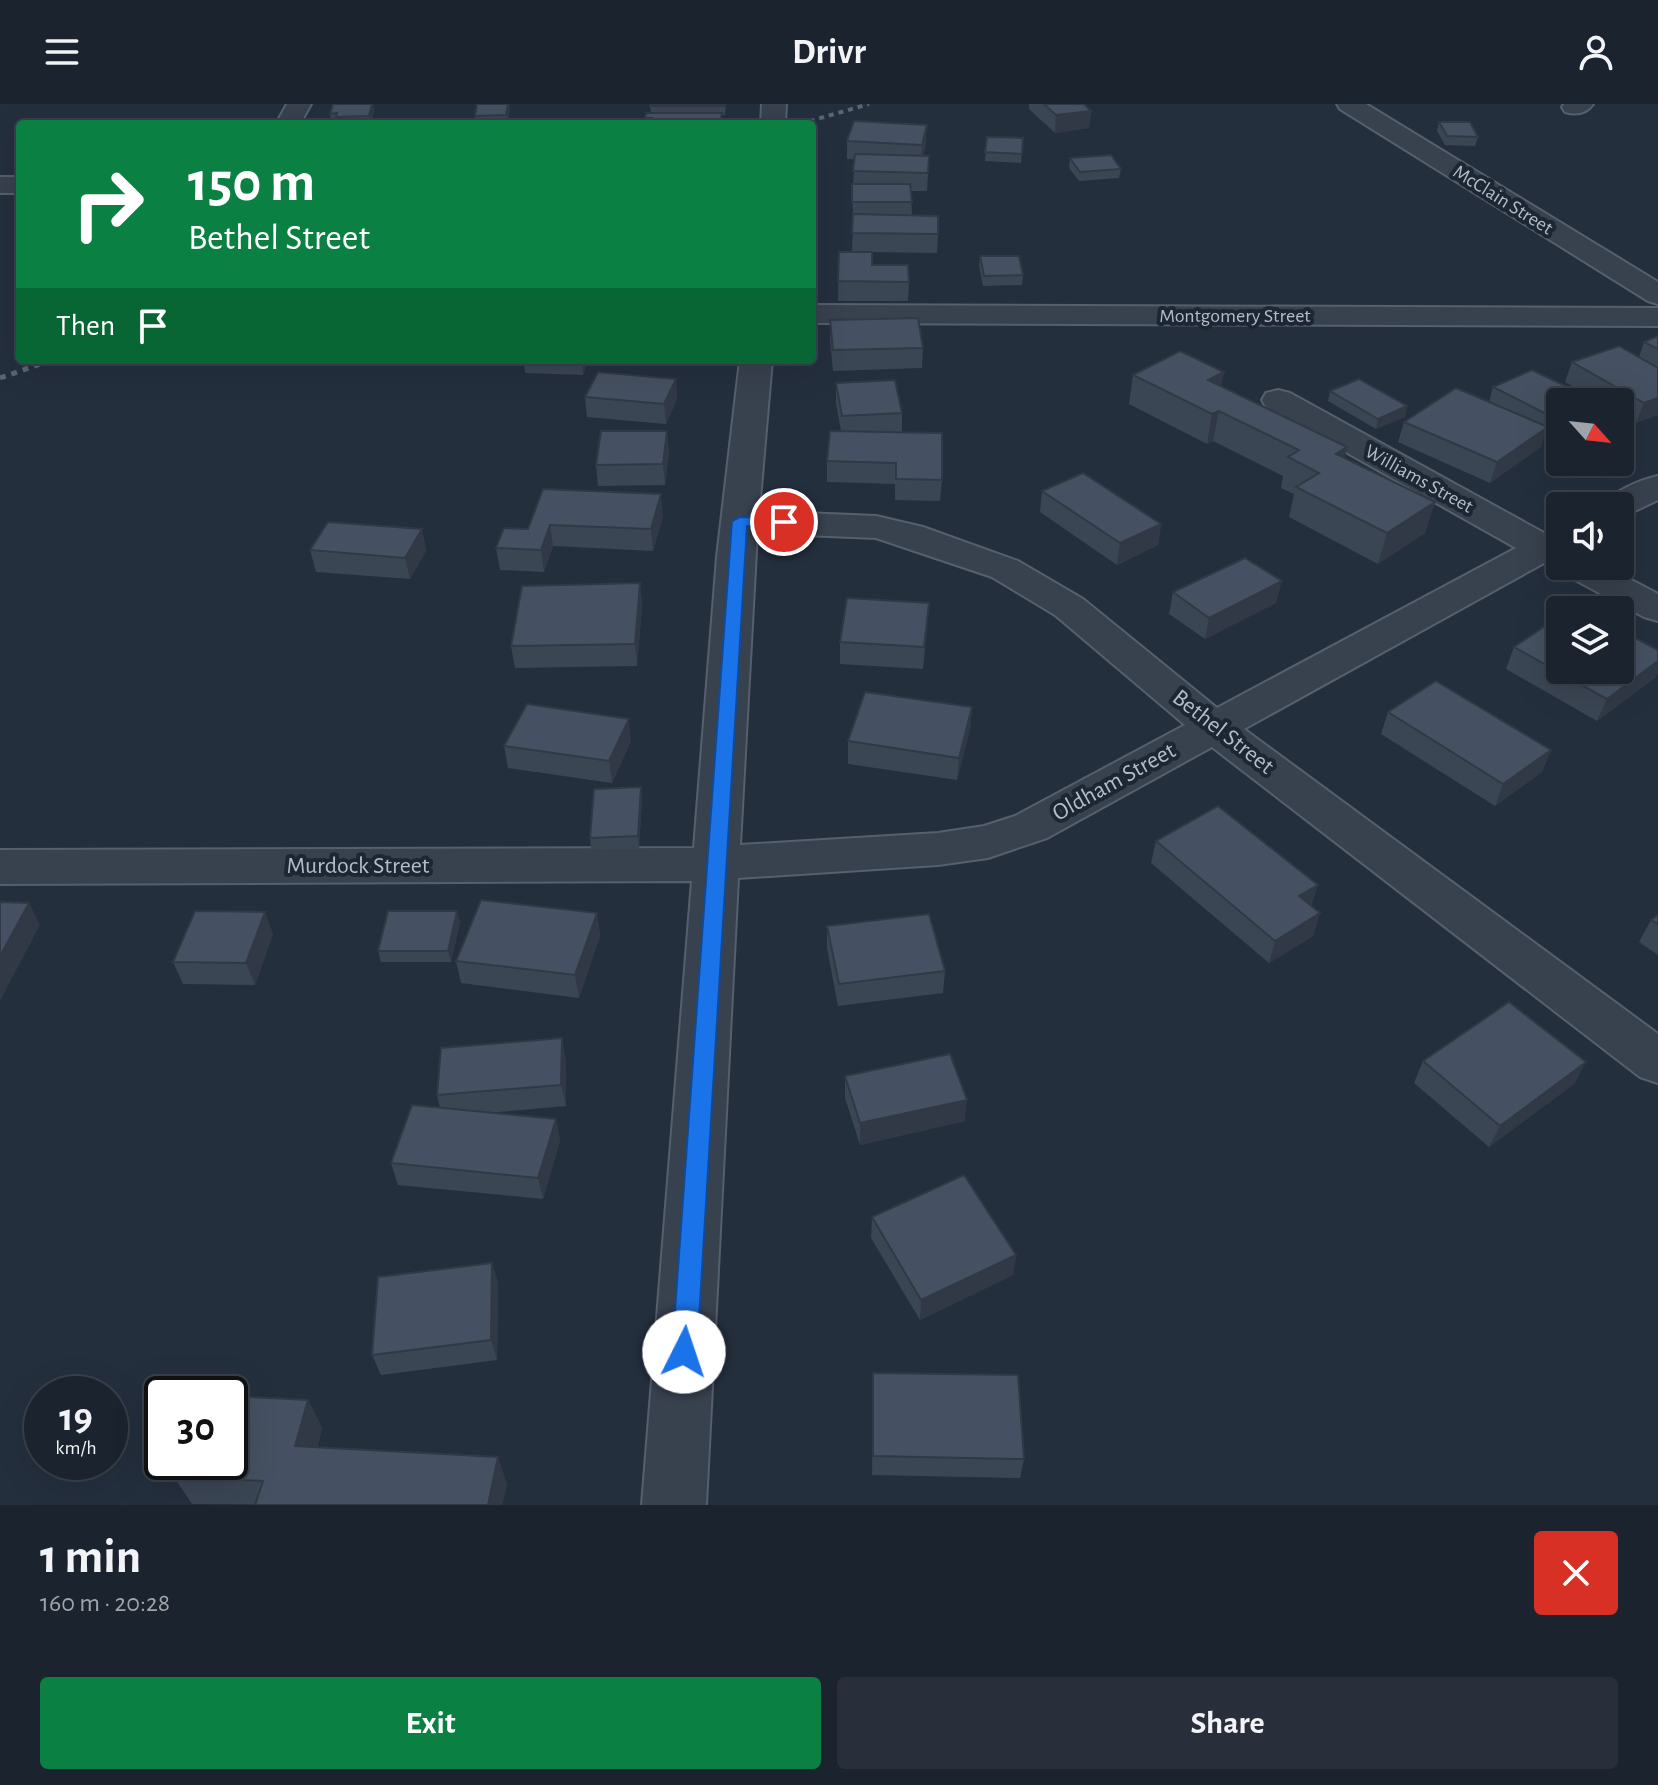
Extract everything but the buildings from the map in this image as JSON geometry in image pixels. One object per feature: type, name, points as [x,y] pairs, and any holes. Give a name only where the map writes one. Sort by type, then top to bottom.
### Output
[{"type":"street","name":"McClain Street","points":[[1349,104],[1658,295]]},
{"type":"street","name":"Montgomery Street","points":[[816,314],[1658,317]]},
{"type":"street","points":[[674,1505],[740,521],[756,364]]},
{"type":"street","name":"Williams Street","points":[[1278,400],[1546,545]]},
{"type":"street","points":[[1634,499],[1658,486]]},
{"type":"street","name":"Bethel Street","points":[[740,521],[876,527],[910,535],[1005,569],[1069,607],[1214,727],[1658,1062]]},
{"type":"street","name":"Oldham Street","points":[[717,864],[938,849],[988,842],[1031,827],[1214,727],[1546,560]]},
{"type":"street","name":"Williams Street","points":[[1607,580],[1658,609]]},
{"type":"street","name":"Murdock Street","points":[[0,867],[657,867],[717,864]]},
{"type":"railway","points":[[814,120],[869,104]]},
{"type":"railway","points":[[0,378],[40,364]]},
{"type":"route","points":[[684,1352],[740,521],[784,522]]}]
